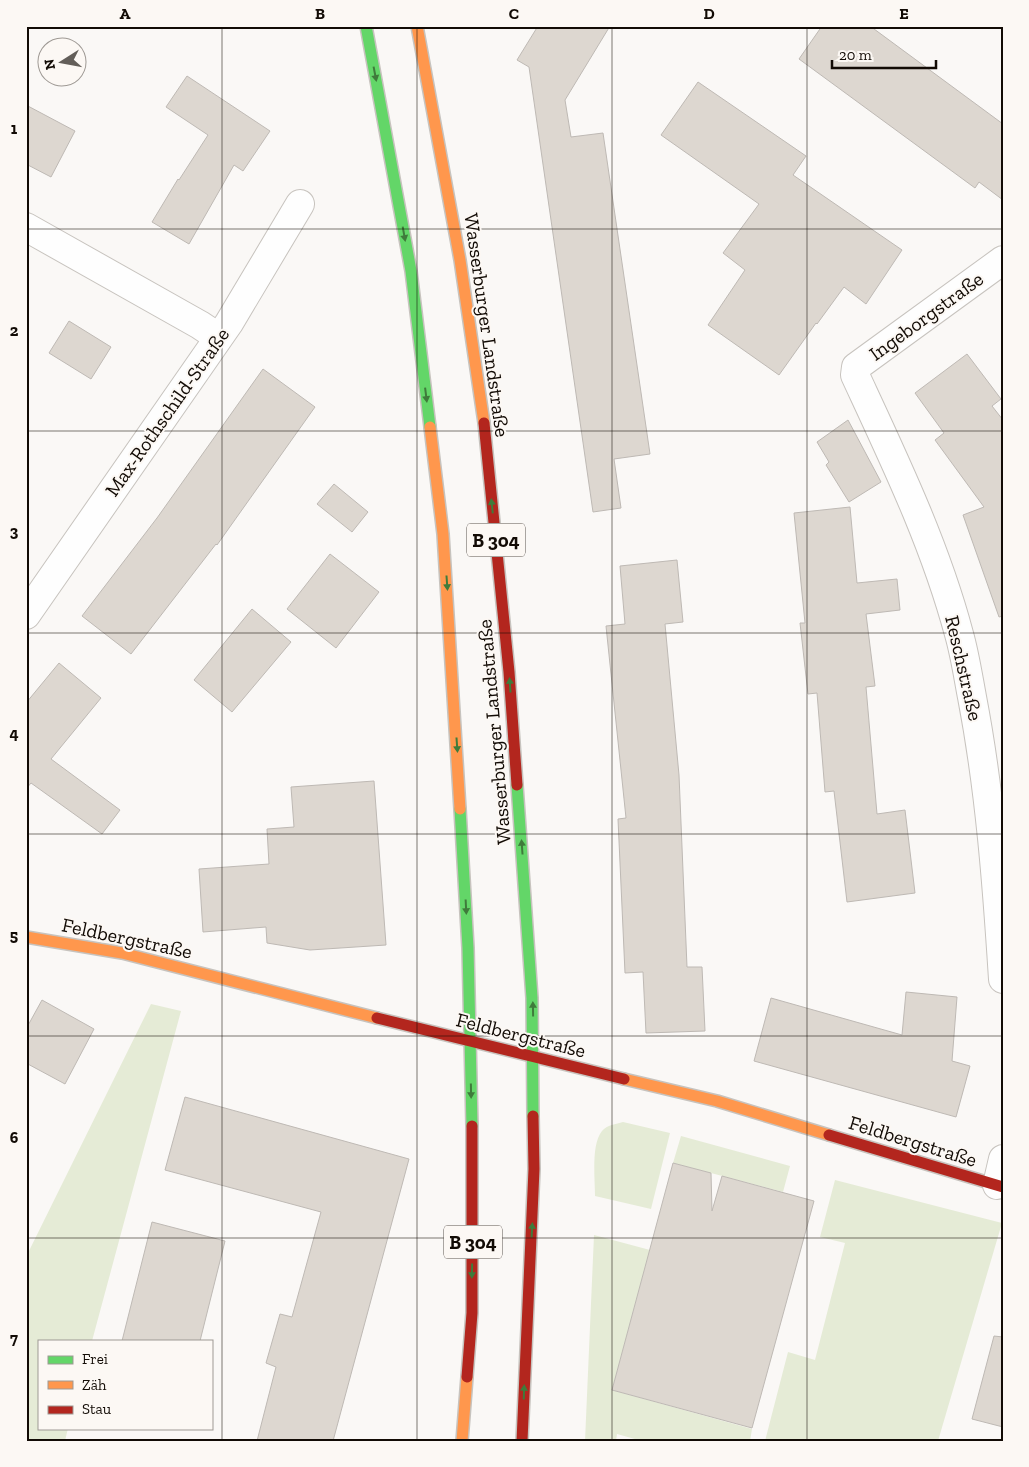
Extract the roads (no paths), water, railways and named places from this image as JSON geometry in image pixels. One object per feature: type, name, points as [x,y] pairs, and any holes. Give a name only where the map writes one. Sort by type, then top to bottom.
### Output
[{"type":"main road","name":"Wasserburger Landstraße","points":[[366,26],[411,271],[443,534],[468,938],[473,1230],[472,1294],[462,1441]]},
{"type":"main road","name":"Wasserburger Landstraße","points":[[419,28],[460,260],[484,426],[509,672],[532,998],[534,1058],[534,1169],[522,1441]]},
{"type":"main road","name":"Feldbergstraße","points":[[26,937],[122,953],[534,1058],[717,1101],[1000,1186]]},
{"type":"street","name":"Max-Rothschild-Straße","points":[[26,615],[184,390],[233,316],[300,204]]},
{"type":"street","points":[[26,227],[218,337]]},
{"type":"street","name":"Ingeborgstraße","points":[[855,375],[856,367],[1003,260]]},
{"type":"street","name":"Reschstraße","points":[[855,375],[900,473],[933,552],[960,635],[977,726],[993,833],[1003,979]]},
{"type":"street","points":[[1000,1186],[1003,1159]]}]
